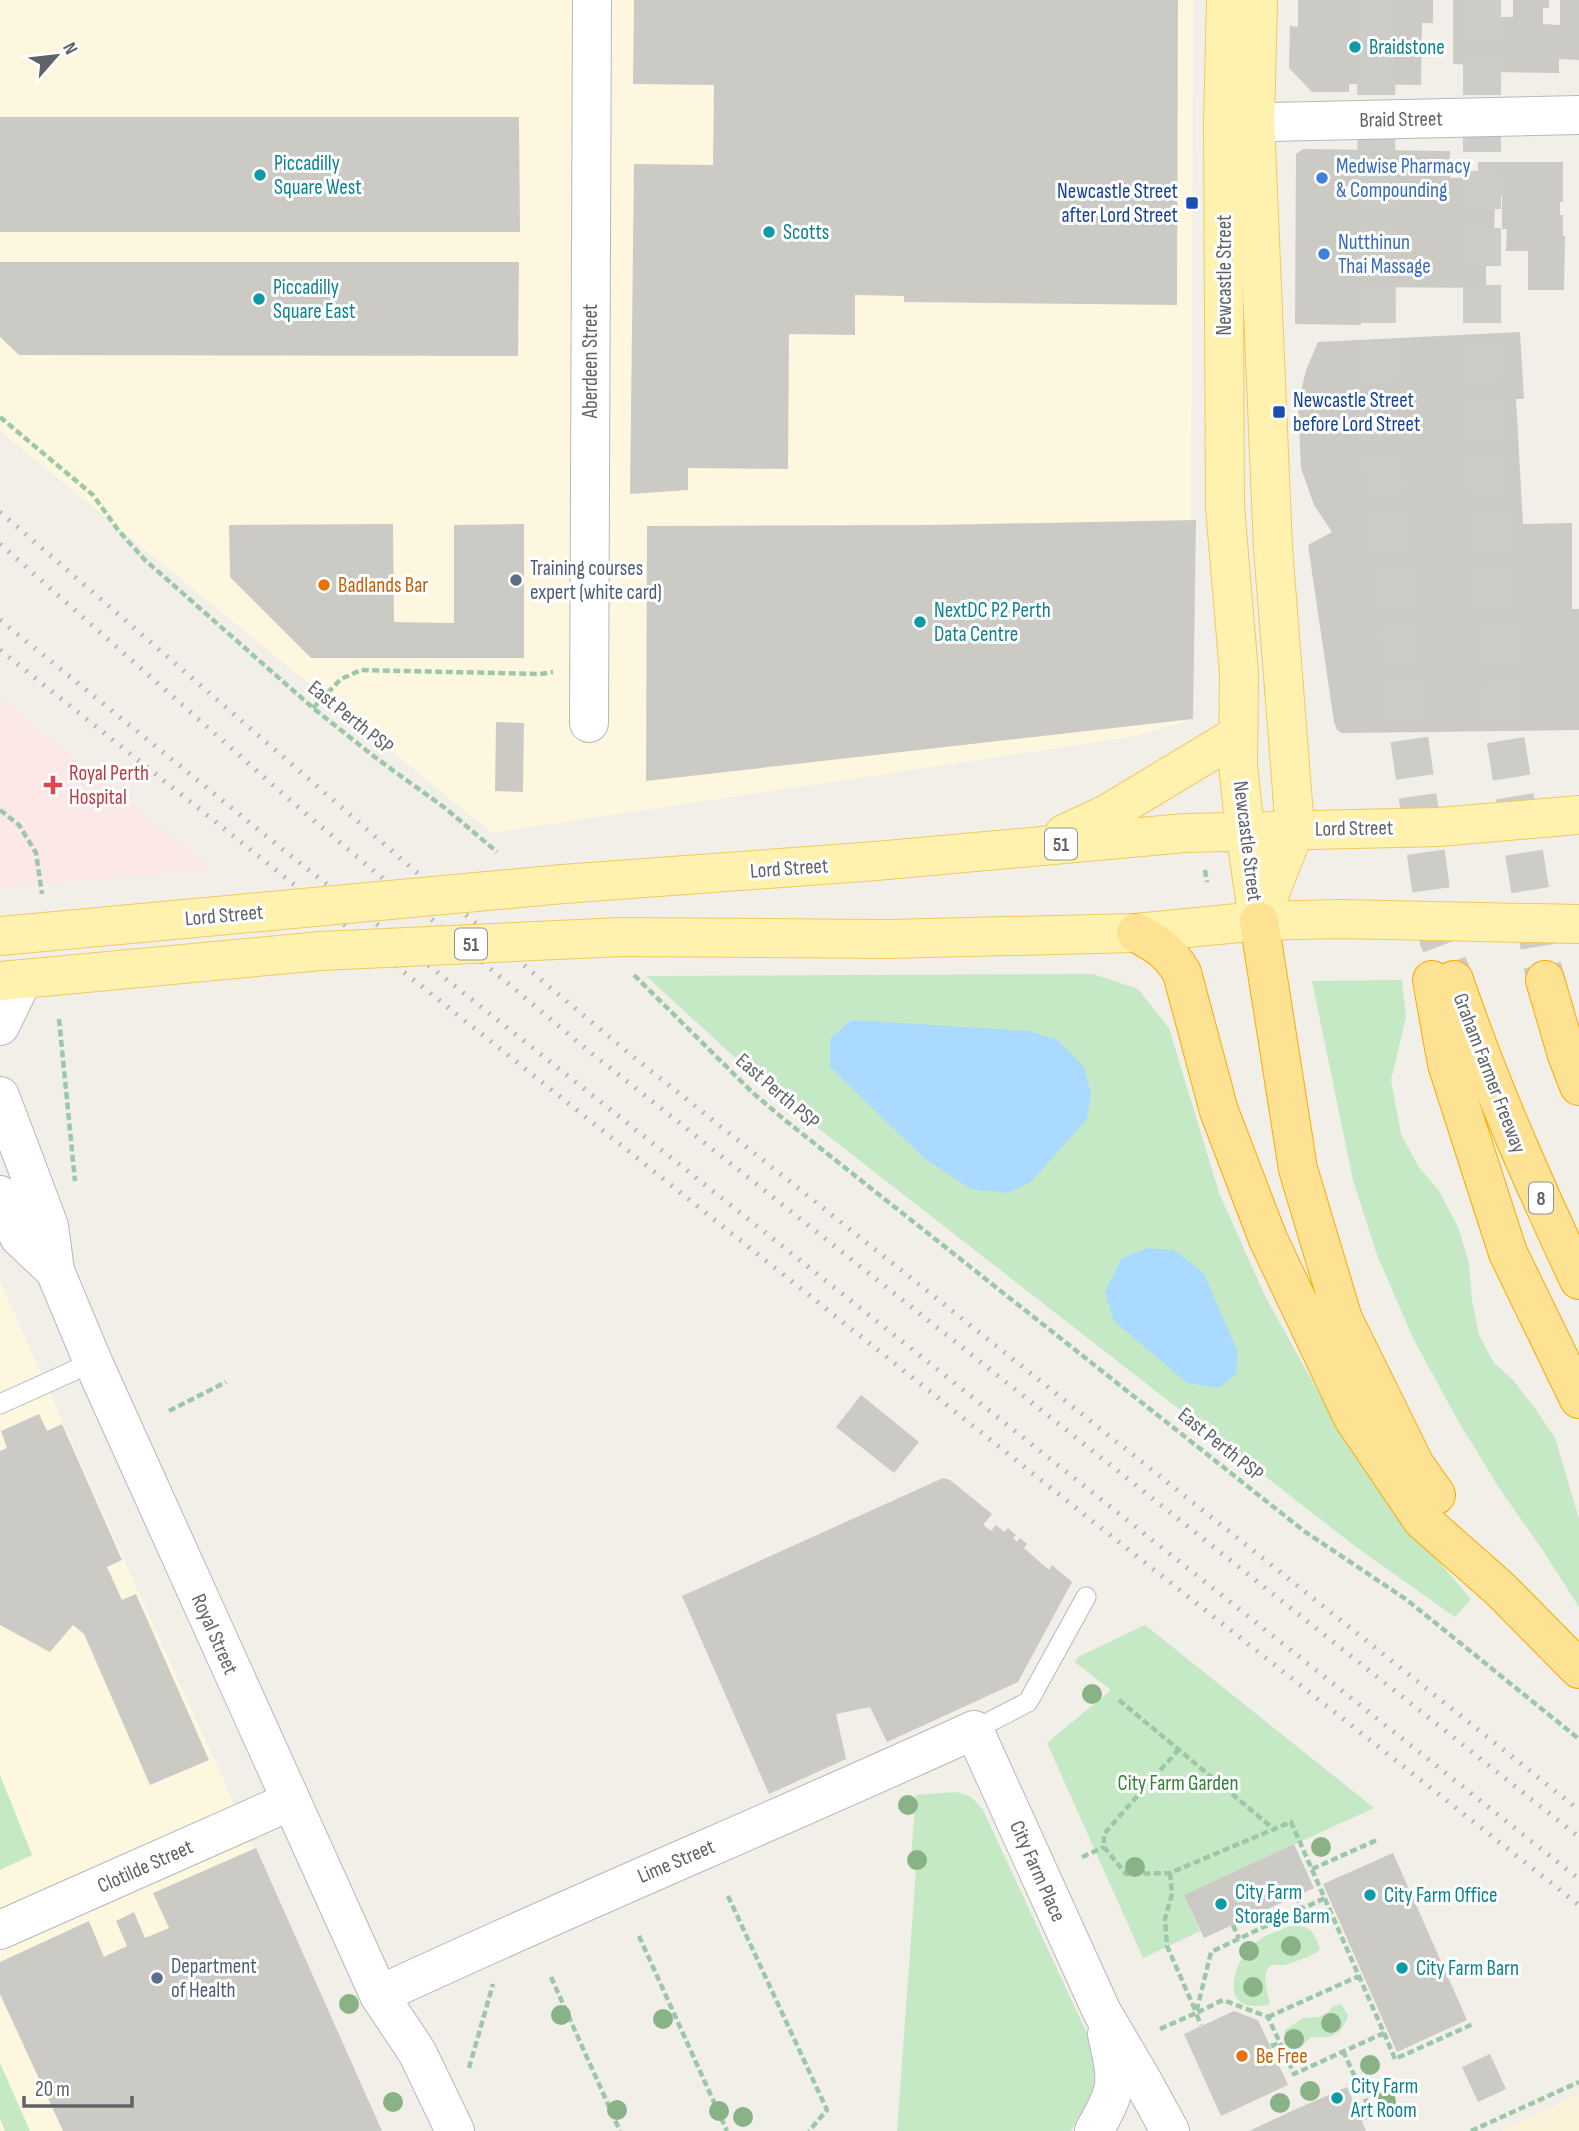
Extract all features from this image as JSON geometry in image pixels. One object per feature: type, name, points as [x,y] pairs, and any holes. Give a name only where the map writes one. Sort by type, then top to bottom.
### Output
[{"type":"highway","points":[[1259,921],[1298,1169],[1343,1319],[1415,1465],[1500,1589]]},
{"type":"highway","points":[[1136,933],[1163,949],[1174,959],[1182,974],[1219,1111],[1268,1239],[1353,1418],[1422,1520],[1500,1589],[1579,1669]]},
{"type":"highway","name":"Graham Farmer Freeway","points":[[1579,1280],[1505,1115],[1474,1038],[1443,980],[1447,1065],[1508,1253],[1579,1399]]},
{"type":"highway","points":[[1545,980],[1579,1086]]},
{"type":"main road","name":"Newcastle Street","points":[[1226,0],[1239,122],[1294,829],[1259,921]]},
{"type":"main road","name":"Newcastle Street","points":[[1258,0],[1239,122],[1225,507],[1239,673],[1238,765],[1259,921]]},
{"type":"main road","points":[[1035,846],[1107,814],[1238,735]]},
{"type":"main road","name":"Lord Street","points":[[0,936],[563,884],[876,861],[1185,834],[1439,827],[1579,815]]},
{"type":"main road","name":"51","points":[[11,980],[321,951],[625,954],[888,939],[1136,933],[1259,921],[1340,919],[1579,924]]},
{"type":"street","name":"Aberdeen Street","points":[[589,723],[592,0]]},
{"type":"street","name":"Braid Street","points":[[1239,122],[1579,115]]},
{"type":"street","points":[[0,1026],[11,980]]},
{"type":"street","name":"Royal Street","points":[[0,1096],[49,1226],[55,1271],[93,1362],[379,1995],[417,2052],[455,2131]]},
{"type":"street","name":"Royal Street","points":[[0,1195],[19,1237],[55,1271]]},
{"type":"street","name":"Lime Street","points":[[379,1995],[661,1867],[974,1730]]},
{"type":"street","name":"City Farm Place","points":[[974,1730],[1102,2012],[1170,2131]]},
{"type":"street","name":"Clotilde Street","points":[[0,1930],[291,1801]]},
{"type":"street","name":"Royal Street","points":[[379,1995],[398,2074],[425,2131]]},
{"type":"street","name":"City Farm Place","points":[[1094,2131],[1112,2098],[1116,2075],[1102,2012]]},
{"type":"lane","points":[[0,1404],[93,1362]]},
{"type":"lane","points":[[974,1730],[1028,1702],[1086,1597]]},
{"type":"path","name":"East Perth PSP","points":[[0,417],[93,495],[118,530],[145,560],[313,708],[366,751],[445,808],[502,857]]},
{"type":"path","points":[[313,708],[341,678],[361,670],[540,674],[588,665]]},
{"type":"path","points":[[0,810],[19,825],[36,853],[42,894]]},
{"type":"path","name":"East Perth PSP","points":[[625,954],[753,1093],[786,1122],[1304,1531],[1428,1616],[1579,1739]]},
{"type":"path","points":[[59,1019],[75,1185]]},
{"type":"path","points":[[169,1411],[226,1382]]},
{"type":"path","points":[[1119,1700],[1275,1830]]},
{"type":"path","points":[[1180,1749],[1104,1834],[1104,1847],[1126,1874],[1170,1873],[1292,1822],[1373,2002],[1395,2059],[1473,2024]]},
{"type":"path","points":[[1312,1869],[1377,1840]]},
{"type":"path","points":[[1082,1857],[1104,1847]]},
{"type":"path","points":[[1170,1873],[1172,1894],[1165,1919],[1167,1946],[1201,2025]]},
{"type":"path","points":[[728,1896],[827,2110],[809,2131]]},
{"type":"path","points":[[1296,1896],[1302,1909]]},
{"type":"path","points":[[1196,2013],[1212,1951],[1325,1898]]},
{"type":"path","points":[[1233,1925],[1239,1939]]},
{"type":"path","points":[[639,1936],[727,2131]]},
{"type":"path","points":[[469,2068],[496,1971]]},
{"type":"path","points":[[1268,2017],[1359,1976]]},
{"type":"path","points":[[551,1977],[620,2131]]},
{"type":"path","points":[[1160,2029],[1223,2000],[1268,2017],[1294,2074],[1384,2033]]},
{"type":"path","points":[[1271,2046],[1280,2043]]},
{"type":"path","points":[[1343,2052],[1371,2115],[1361,2119]]},
{"type":"path","points":[[1471,2131],[1483,2128],[1579,2082]]},
{"type":"shaded area","points":[[0,0],[1193,0],[1193,719],[1137,736],[492,833],[0,431]]},
{"type":"shaded area","name":"Royal Perth Hospital","points":[[0,699],[213,870],[0,887]]},
{"type":"shaded area","points":[[0,1281],[128,1569],[382,2131],[0,2131]]},
{"type":"green space","points":[[1093,974],[1138,989],[1169,1028],[1219,1193],[1265,1296],[1333,1419],[1395,1511],[1471,1599],[1455,1617],[1356,1547],[809,1121],[766,1086],[646,976]]},
{"type":"green space","points":[[1402,980],[1406,1017],[1391,1080],[1401,1134],[1418,1166],[1439,1191],[1458,1227],[1469,1263],[1472,1300],[1479,1335],[1494,1363],[1513,1380],[1555,1438],[1579,1519],[1579,1607],[1499,1488],[1414,1340],[1377,1255],[1353,1180],[1312,981]]},
{"type":"green space","name":"City Farm Garden","points":[[1145,1625],[1374,1808],[1184,1895],[1200,1931],[1143,1958],[1047,1743],[1111,1690],[1075,1662],[1078,1657]]},
{"type":"green space","points":[[0,1775],[32,1855],[0,1870]]},
{"type":"green space","points":[[956,1792],[970,1796],[982,1808],[1091,2042],[1097,2077],[1092,2093],[1071,2131],[897,2131],[916,1870],[910,1869],[916,1795]]},
{"type":"green space","points":[[1294,1925],[1305,1927],[1312,1932],[1320,1950],[1292,1963],[1269,1967],[1266,1976],[1270,2002],[1268,2005],[1244,2004],[1235,1996],[1234,1982],[1244,1954],[1262,1938]]},
{"type":"green space","points":[[1341,2004],[1348,2015],[1338,2032],[1330,2036],[1311,2037],[1300,2048],[1290,2049],[1284,2036],[1285,2030],[1303,2018],[1319,2017],[1333,2006]]},
{"type":"green space","points":[[0,2063],[30,2131],[5,2131],[0,2119]]},
{"type":"sand","points":[[1579,2094],[1579,2131],[1501,2131]]},
{"type":"water","points":[[851,1020],[1029,1031],[1058,1040],[1084,1067],[1091,1094],[1087,1119],[1030,1183],[1007,1193],[971,1189],[925,1159],[830,1067],[830,1039]]},
{"type":"water","points":[[1147,1248],[1174,1250],[1203,1272],[1238,1352],[1236,1374],[1219,1388],[1187,1383],[1114,1321],[1105,1292],[1121,1259]]},
{"type":"building","points":[[634,0],[1178,0],[1177,305],[904,302],[904,296],[855,295],[855,335],[789,334],[788,469],[688,468],[688,490],[630,494],[634,164],[713,165],[714,85],[633,84]]},
{"type":"building","name":"Braidstone","points":[[1298,0],[1433,0],[1433,23],[1422,23],[1421,85],[1349,84],[1349,92],[1312,92],[1289,68],[1290,26],[1298,27]]},
{"type":"building","points":[[1453,0],[1501,0],[1501,17],[1513,17],[1513,0],[1549,0],[1549,8],[1543,8],[1543,24],[1560,25],[1560,0],[1579,0],[1579,60],[1559,59],[1559,73],[1480,72],[1480,65],[1453,64]]},
{"type":"building","name":"Piccadilly Square West","points":[[0,117],[519,117],[520,232],[0,232]]},
{"type":"building","points":[[1303,149],[1450,151],[1450,178],[1478,178],[1478,162],[1563,162],[1563,202],[1560,202],[1560,215],[1563,215],[1565,236],[1564,290],[1528,290],[1528,251],[1506,251],[1507,229],[1502,229],[1502,196],[1495,196],[1494,243],[1486,242],[1486,288],[1361,287],[1361,325],[1295,324],[1296,154]]},
{"type":"building","name":"Piccadilly Square East","points":[[0,262],[519,262],[518,356],[19,355],[0,337]]},
{"type":"building","points":[[1520,332],[1524,399],[1516,399],[1523,524],[1572,523],[1572,609],[1579,609],[1579,730],[1342,733],[1337,730],[1334,722],[1308,545],[1332,532],[1314,505],[1301,468],[1298,404],[1306,370],[1318,342]]},
{"type":"building","name":"NextDC P2 Perth Data Centre","points":[[1196,520],[1193,719],[646,781],[647,526],[931,525]]},
{"type":"building","points":[[393,524],[394,622],[454,623],[454,525],[524,524],[524,658],[311,658],[230,577],[229,525]]},
{"type":"building","points":[[496,722],[524,723],[523,792],[495,791]]},
{"type":"building","points":[[861,1395],[919,1442],[894,1473],[836,1427]]},
{"type":"building","points":[[39,1414],[47,1431],[62,1424],[122,1560],[107,1567],[122,1600],[136,1594],[209,1760],[150,1785],[84,1634],[73,1625],[50,1652],[0,1625],[0,1451],[7,1448],[1,1431]]},
{"type":"building","points":[[943,1478],[950,1480],[992,1514],[983,1525],[991,1531],[996,1525],[1004,1532],[1008,1528],[1016,1535],[1013,1538],[1017,1542],[1020,1538],[1027,1544],[1024,1548],[1049,1570],[1052,1565],[1072,1582],[1018,1682],[887,1742],[870,1707],[836,1714],[846,1759],[769,1794],[682,1596]]},
{"type":"building","points":[[1294,1844],[1314,1888],[1204,1938],[1184,1895]]},
{"type":"building","name":"Department of Health","points":[[256,1848],[382,2131],[63,2131],[0,1994],[0,1962],[89,1921],[104,1957],[127,1946],[116,1921],[134,1912],[145,1938],[169,1928],[153,1893]]},
{"type":"building","points":[[1393,1853],[1467,2020],[1397,2052],[1323,1884]]},
{"type":"building","points":[[1234,2011],[1258,2020],[1288,2085],[1221,2116],[1184,2034]]},
{"type":"building","points":[[1490,2054],[1506,2089],[1478,2102],[1462,2067]]},
{"type":"building","name":"City Farm Art Room","points":[[1347,2087],[1366,2131],[1249,2131],[1296,2109]]},
{"type":"tunnel","points":[[1376,0],[1377,399],[1407,723],[1438,938],[1454,980]]},
{"type":"tunnel","points":[[1482,0],[1482,399],[1504,731],[1545,980]]},
{"type":"railway","points":[[0,512],[636,1059],[1579,1810]]},
{"type":"railway","points":[[0,544],[299,808],[580,1044],[1579,1837]]},
{"type":"railway","points":[[0,620],[281,848],[1579,1879]]},
{"type":"railway","points":[[0,650],[1091,1520],[1579,1905]]},
{"type":"place","name":"Braidstone","points":[[1355,47]]},
{"type":"place","name":"Piccadilly Square West","points":[[260,175]]},
{"type":"place","name":"Medwise Pharmacy & Compounding","points":[[1322,178]]},
{"type":"place","name":"Newcastle Street after Lord Street","points":[[1192,203]]},
{"type":"place","name":"Scotts","points":[[769,232]]},
{"type":"place","name":"Nutthinun Thai Massage","points":[[1324,254]]},
{"type":"place","name":"Piccadilly Square East","points":[[259,299]]},
{"type":"place","name":"Newcastle Street before Lord Street","points":[[1279,412]]},
{"type":"place","name":"Training courses expert (white card)","points":[[516,580]]},
{"type":"place","name":"Badlands Bar","points":[[324,585]]},
{"type":"place","name":"NextDC P2 Perth Data Centre","points":[[920,622]]},
{"type":"place","name":"Royal Perth Hospital","points":[[53,785]]},
{"type":"place","name":"City Farm Office","points":[[1370,1895]]},
{"type":"place","name":"City Farm Storage Barm","points":[[1221,1904]]},
{"type":"place","name":"City Farm Barn","points":[[1402,1968]]},
{"type":"place","name":"Department of Health","points":[[157,1978]]},
{"type":"place","name":"Be Free","points":[[1242,2056]]},
{"type":"place","name":"City Farm Art Room","points":[[1337,2098]]}]
